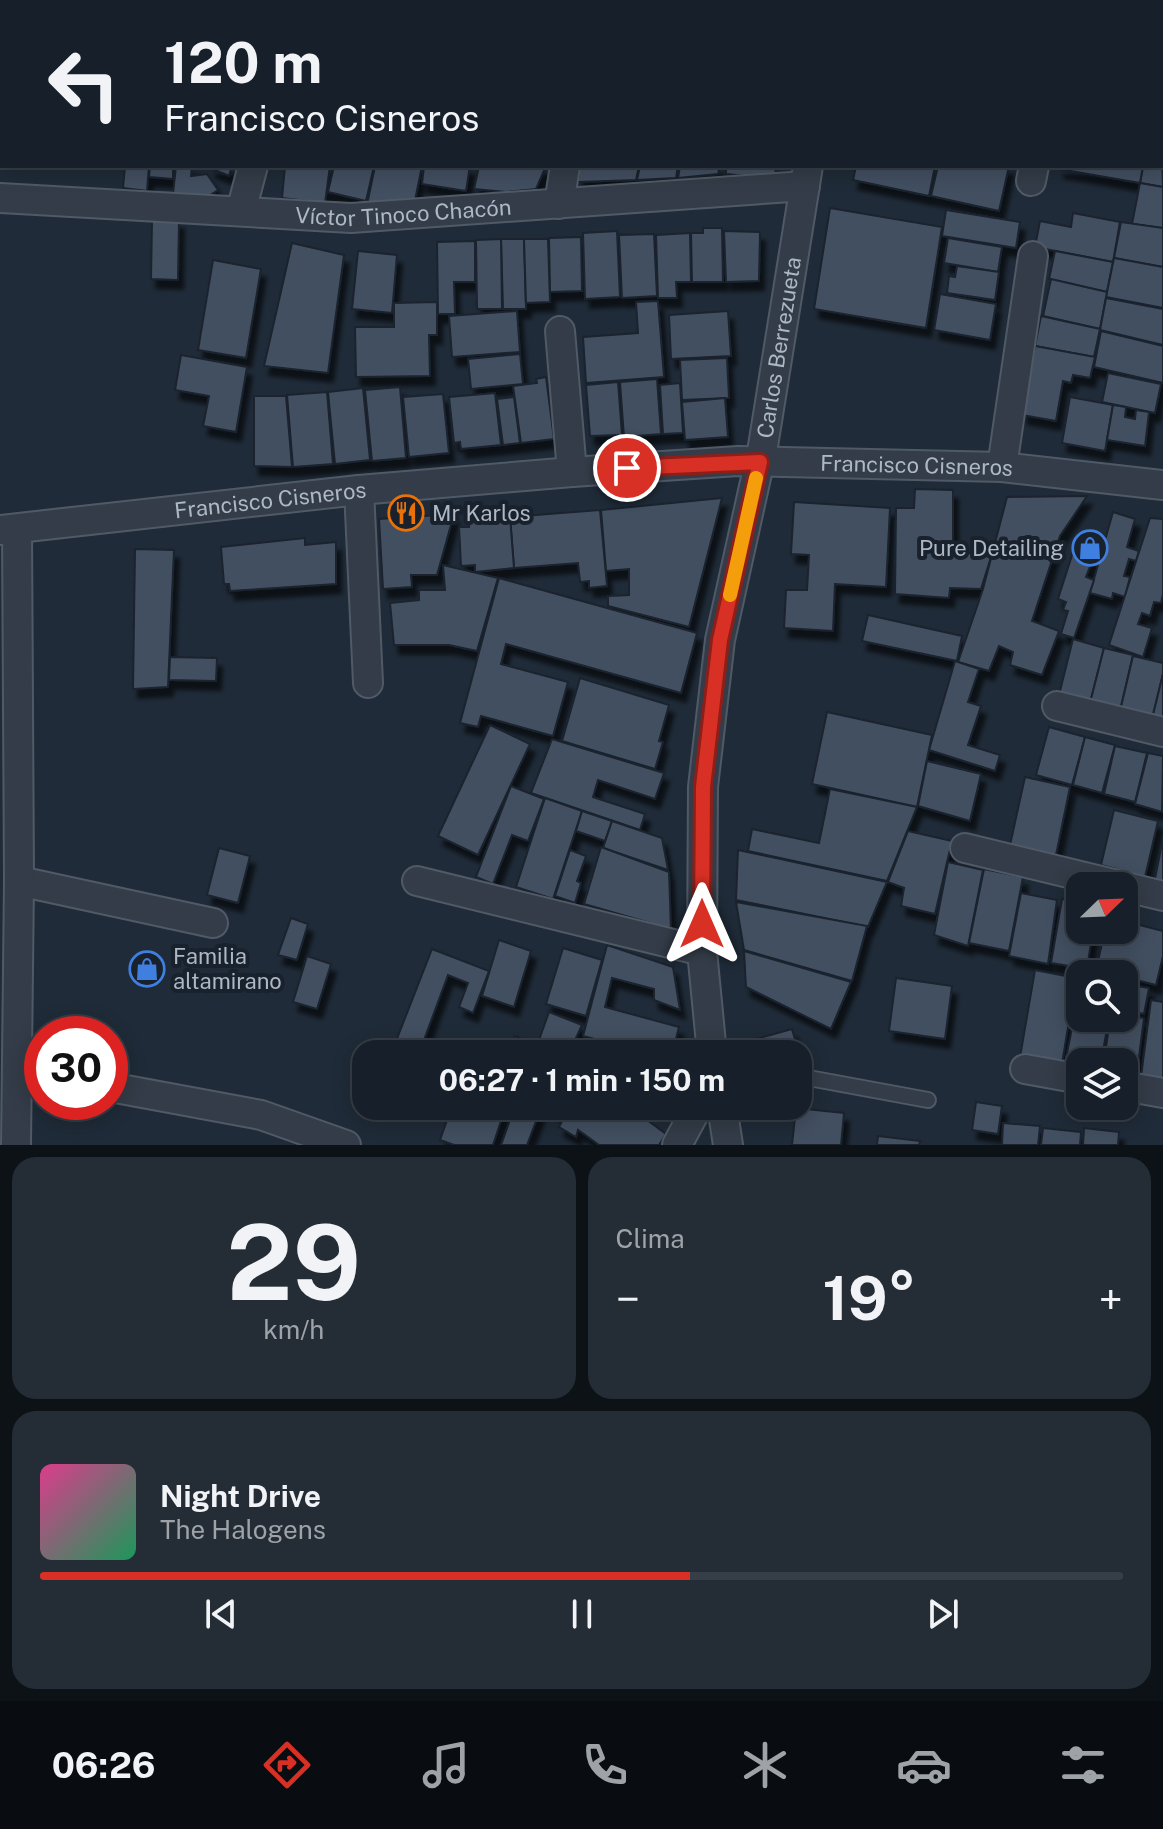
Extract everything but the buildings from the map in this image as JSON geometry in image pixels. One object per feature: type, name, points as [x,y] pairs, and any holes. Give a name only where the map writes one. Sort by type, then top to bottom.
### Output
[{"type":"street","points":[[241,211],[252,168]]},
{"type":"street","points":[[559,204],[565,168]]},
{"type":"street","name":"Víctor Tinoco Chacón","points":[[0,198],[351,218],[559,204],[807,176]]},
{"type":"street","name":"Carlos Berrezueta","points":[[710,1040],[702,951],[703,787],[718,654],[760,462],[807,176]]},
{"type":"street","points":[[1002,467],[1033,256]]},
{"type":"street","points":[[560,331],[572,472]]},
{"type":"street","name":"Francisco Cisneros","points":[[9,529],[359,490],[738,461],[1002,467],[1162,481]]},
{"type":"street","points":[[359,490],[368,683]]},
{"type":"street","points":[[9,529],[19,881],[20,1086],[16,1145]]},
{"type":"street","points":[[1057,706],[1163,732]]},
{"type":"street","points":[[965,848],[1163,896]]},
{"type":"street","points":[[19,881],[213,923]]},
{"type":"street","points":[[417,881],[702,951]]},
{"type":"street","points":[[1025,1069],[1066,1076]]},
{"type":"street","points":[[1138,1089],[1163,1093]]},
{"type":"street","points":[[128,1090],[261,1115],[346,1145]]},
{"type":"street","points":[[677,1145],[690,1120]]},
{"type":"street","points":[[724,1120],[728,1145]]},
{"type":"lane","points":[[812,1079],[928,1100]]},
{"type":"slow traffic","points":[[730,595],[756,478]]},
{"type":"place","name":"Mr Karlos","points":[[406,513]]},
{"type":"place","name":"Pure Detailing","points":[[1090,548]]},
{"type":"place","name":"Familia altamirano","points":[[147,969]]},
{"type":"route","points":[[627,468],[760,462],[720,640],[703,787],[702,924]]}]
